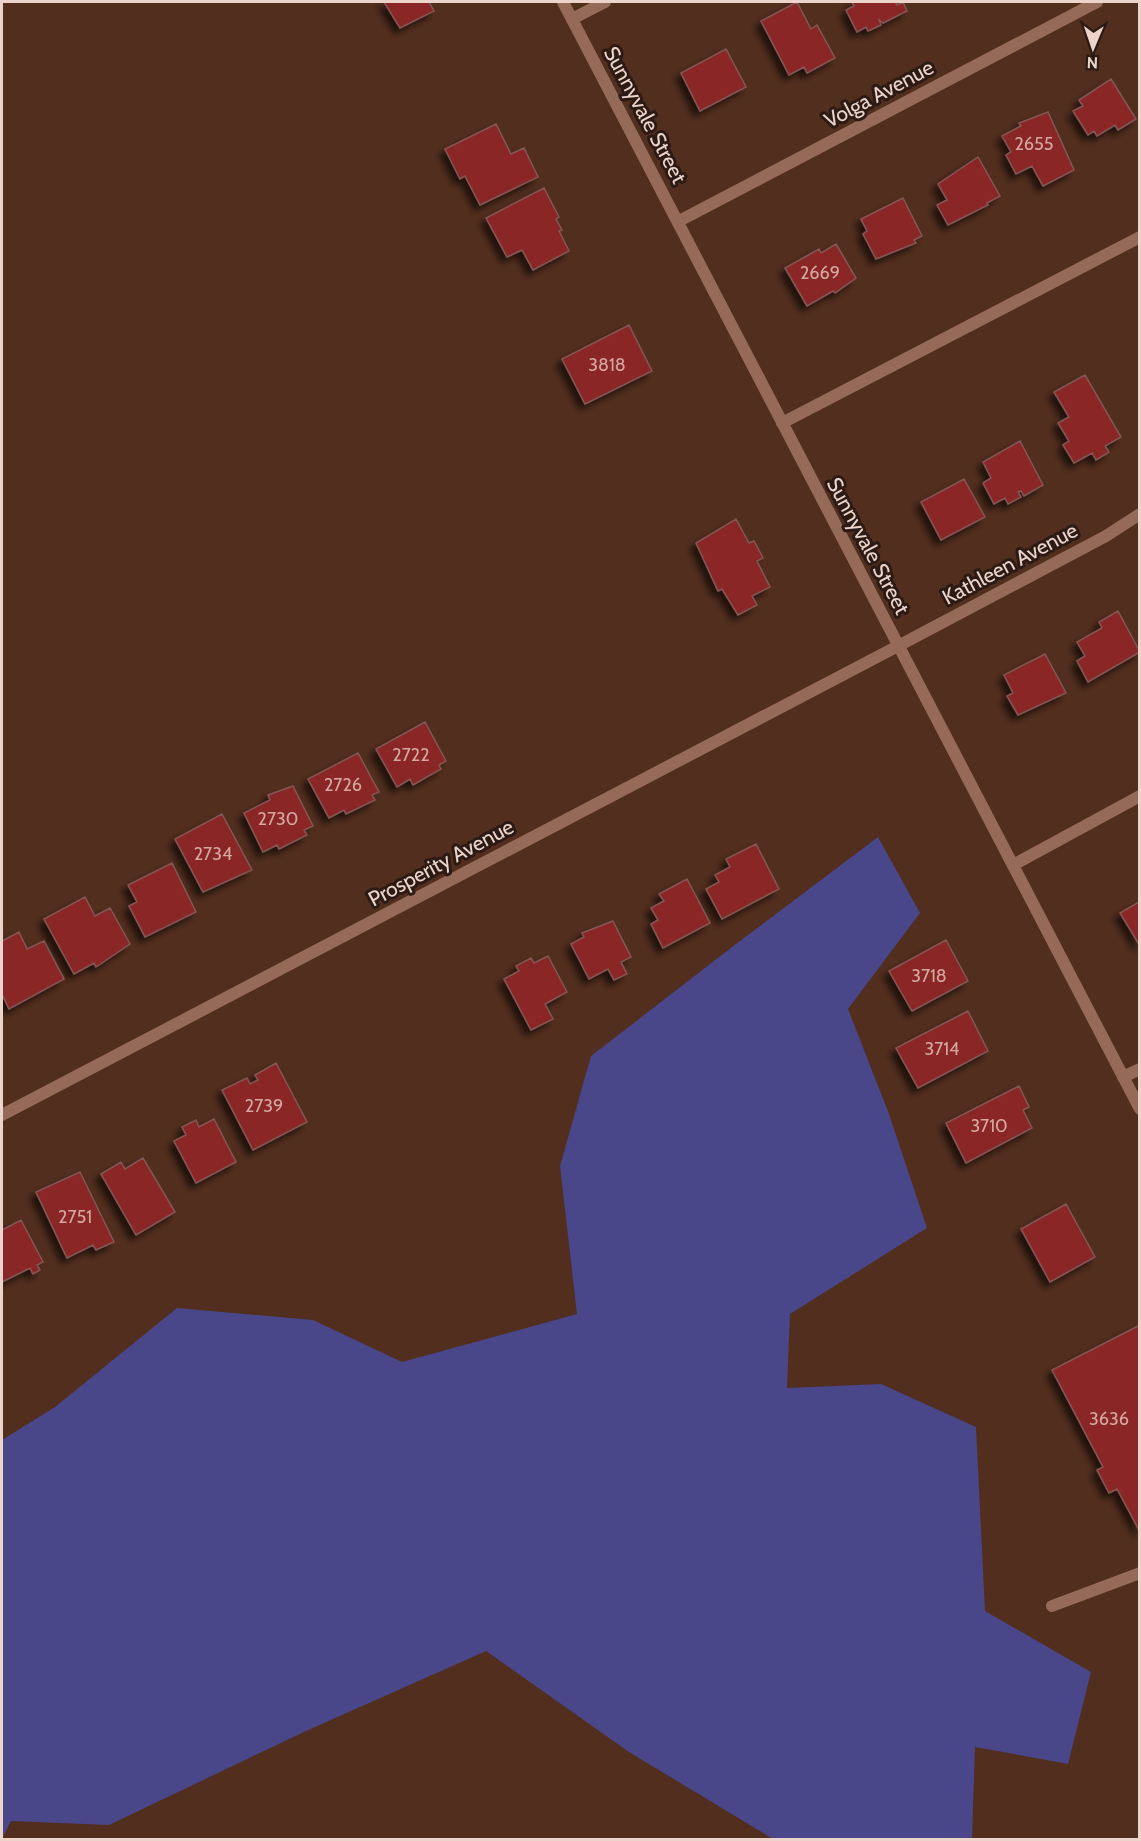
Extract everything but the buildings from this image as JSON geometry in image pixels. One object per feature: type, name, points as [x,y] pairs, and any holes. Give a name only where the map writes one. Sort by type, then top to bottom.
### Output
[{"type":"street","name":"Sunnyvale Street","points":[[563,2],[1140,1109]]},
{"type":"street","points":[[572,19],[605,2]]},
{"type":"street","name":"Volga Avenue","points":[[679,221],[1097,2]]},
{"type":"street","points":[[782,423],[1140,237]]},
{"type":"street","name":"Kathleen Avenue","points":[[898,646],[1106,536],[1140,514]]},
{"type":"street","name":"Prosperity Avenue","points":[[2,1115],[898,646]]},
{"type":"street","points":[[1013,865],[1140,796]]},
{"type":"street","points":[[1123,1077],[1140,1069]]},
{"type":"street","points":[[1052,1606],[1140,1573]]},
{"type":"shaded area","points":[[878,837],[920,913],[848,1009],[889,1114],[927,1228],[790,1314],[787,1388],[881,1384],[976,1427],[985,1611],[1091,1672],[1068,1764],[975,1747],[972,1839],[773,1839],[629,1752],[486,1651],[306,1731],[109,1825],[11,1821],[2,1839],[2,1440],[55,1407],[177,1308],[313,1320],[402,1362],[577,1314],[560,1166],[591,1056]]}]
